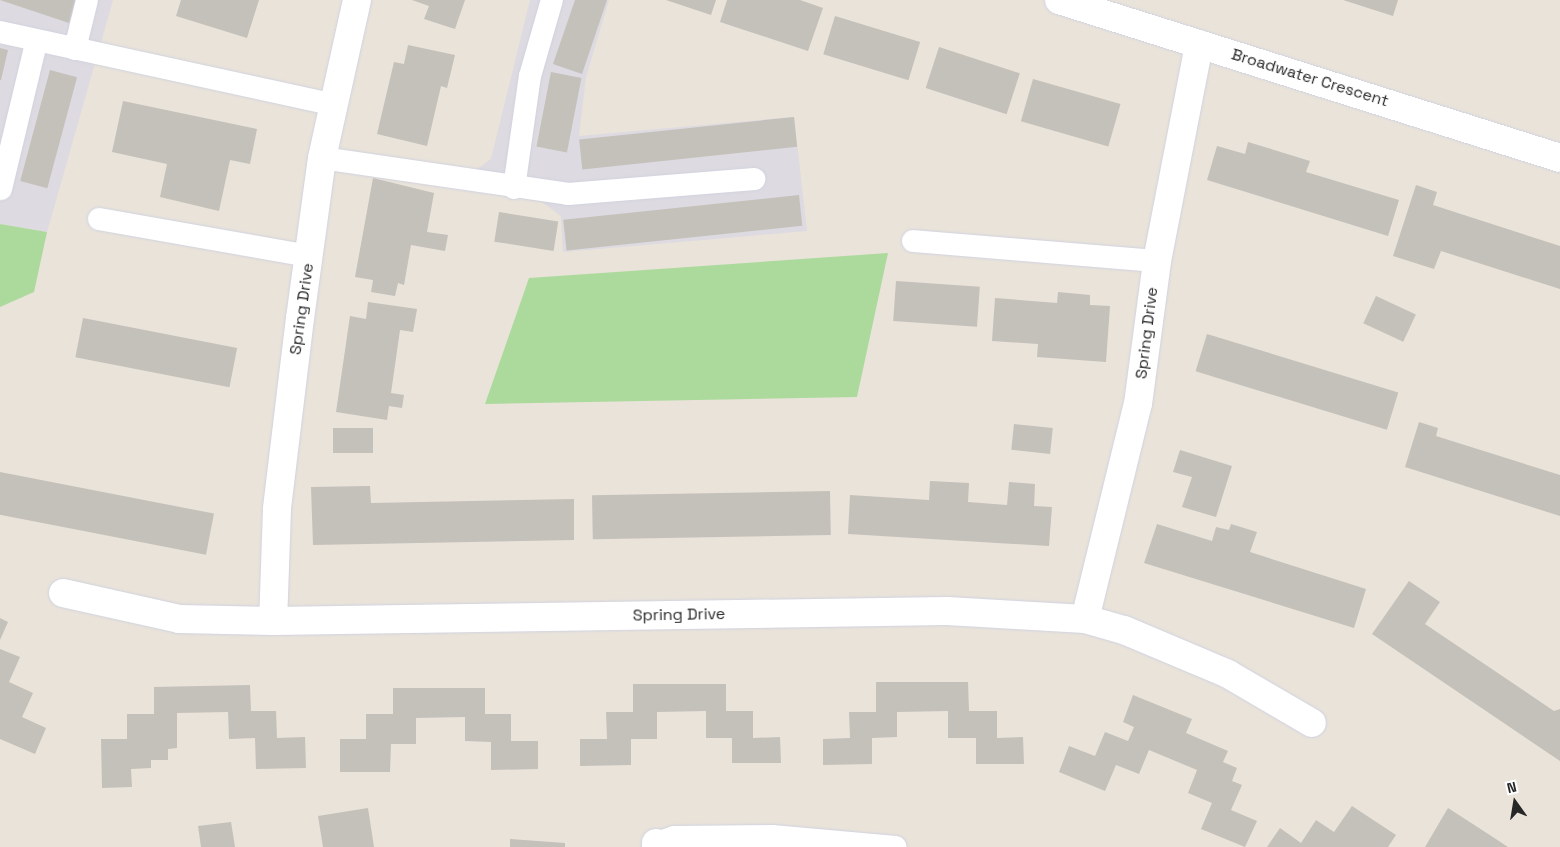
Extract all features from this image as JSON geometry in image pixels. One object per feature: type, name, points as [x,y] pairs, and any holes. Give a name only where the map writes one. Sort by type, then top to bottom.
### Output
[{"type":"street","name":"Spring Drive","points":[[273,621],[277,509],[308,256],[322,158],[357,0]]},
{"type":"street","name":"Broadwater Crescent","points":[[1059,0],[1560,158]]},
{"type":"street","name":"Spring Drive","points":[[1085,619],[1138,404],[1157,261],[1199,44]]},
{"type":"street","name":"Spring Drive","points":[[63,593],[179,618],[273,621],[947,611],[1085,619],[1124,630],[1228,674],[1312,723]]},
{"type":"lane","points":[[75,50],[87,0]]},
{"type":"lane","points":[[514,188],[530,76],[552,0]]},
{"type":"lane","points":[[0,32],[36,43],[334,105]]},
{"type":"lane","points":[[1,189],[36,43]]},
{"type":"lane","points":[[322,158],[514,188],[568,194],[754,179]]},
{"type":"lane","points":[[98,219],[308,256]]},
{"type":"lane","points":[[913,241],[1157,261]]},
{"type":"lane","points":[[656,845],[674,837],[772,836],[896,847]]},
{"type":"shaded area","points":[[0,0],[113,0],[47,232],[0,224]]},
{"type":"shaded area","points":[[530,0],[609,0],[586,77],[579,136],[794,117],[807,231],[563,252],[561,216],[542,202],[350,172],[472,173],[491,159]]},
{"type":"green space","points":[[0,224],[47,232],[34,292],[0,307]]},
{"type":"green space","points":[[888,253],[857,397],[485,404],[529,278]]},
{"type":"building","points":[[0,0],[76,0],[69,23]]},
{"type":"building","points":[[181,0],[259,0],[247,38],[176,16]]},
{"type":"building","points":[[412,0],[465,0],[455,29],[424,19],[429,6]]},
{"type":"building","points":[[575,0],[607,0],[582,74],[553,64]]},
{"type":"building","points":[[666,0],[716,0],[711,15]]},
{"type":"building","points":[[727,0],[800,0],[823,8],[808,51],[720,22]]},
{"type":"building","points":[[1343,0],[1398,0],[1393,16]]},
{"type":"building","points":[[835,16],[920,42],[908,80],[823,54]]},
{"type":"building","points":[[408,45],[455,55],[447,88],[441,86],[427,146],[377,134],[394,62],[404,64]]},
{"type":"building","points":[[939,47],[1020,73],[1007,114],[926,88]]},
{"type":"building","points":[[0,48],[8,50],[1,80],[0,80]]},
{"type":"building","points":[[50,70],[77,77],[47,188],[20,181]]},
{"type":"building","points":[[551,72],[581,78],[567,153],[536,147]]},
{"type":"building","points":[[1033,79],[1120,104],[1108,146],[1021,121]]},
{"type":"building","points":[[123,101],[257,129],[250,164],[230,160],[219,211],[160,197],[167,164],[112,152]]},
{"type":"building","points":[[794,117],[797,147],[582,169],[579,140]]},
{"type":"building","points":[[1248,142],[1310,161],[1306,172],[1399,200],[1388,236],[1207,180],[1217,146],[1245,154]]},
{"type":"building","points":[[373,178],[434,193],[427,232],[448,235],[445,251],[411,245],[404,285],[398,283],[395,296],[371,292],[373,280],[355,277]]},
{"type":"building","points":[[1416,185],[1437,192],[1433,205],[1560,246],[1560,289],[1441,251],[1434,269],[1393,256]]},
{"type":"building","points":[[799,195],[802,226],[567,251],[563,220]]},
{"type":"building","points":[[499,212],[558,221],[554,251],[494,242]]},
{"type":"building","points":[[896,281],[980,287],[977,327],[893,321]]},
{"type":"building","points":[[1058,292],[1090,295],[1090,305],[1110,306],[1106,362],[1037,357],[1038,344],[992,341],[995,298],[1057,303]]},
{"type":"building","points":[[1376,296],[1416,315],[1403,342],[1363,323]]},
{"type":"building","points":[[368,302],[417,309],[413,332],[400,330],[391,393],[404,395],[402,408],[389,406],[387,420],[336,412],[350,316],[366,319]]},
{"type":"building","points":[[83,318],[237,348],[229,387],[75,357]]},
{"type":"building","points":[[1207,334],[1398,392],[1387,430],[1196,371]]},
{"type":"building","points":[[1419,422],[1438,428],[1436,436],[1560,475],[1560,516],[1405,467]]},
{"type":"building","points":[[1014,424],[1053,428],[1050,454],[1011,450]]},
{"type":"building","points":[[333,428],[373,428],[373,453],[333,453]]},
{"type":"building","points":[[1180,450],[1232,466],[1216,517],[1182,507],[1192,477],[1173,472]]},
{"type":"building","points":[[0,472],[214,514],[206,555],[0,515]]},
{"type":"building","points":[[930,481],[969,483],[968,502],[1007,505],[1009,482],[1035,484],[1034,506],[1052,507],[1049,546],[848,534],[850,495],[929,500]]},
{"type":"building","points":[[370,486],[371,503],[574,499],[574,540],[313,545],[311,487]]},
{"type":"building","points":[[830,491],[831,535],[593,539],[592,495]]},
{"type":"building","points":[[1157,524],[1212,541],[1216,527],[1229,530],[1231,524],[1257,532],[1250,552],[1366,589],[1354,628],[1144,563]]},
{"type":"building","points":[[1409,581],[1440,602],[1425,624],[1554,711],[1560,709],[1560,761],[1372,634]]},
{"type":"building","points":[[0,618],[8,622],[0,640]]},
{"type":"building","points":[[0,649],[20,657],[9,682],[33,693],[22,717],[46,728],[35,754],[0,739]]},
{"type":"building","points":[[876,682],[968,682],[969,711],[997,711],[997,738],[1023,737],[1024,764],[976,764],[976,738],[948,738],[948,711],[897,712],[897,737],[872,738],[872,764],[823,765],[823,739],[850,738],[849,712],[876,712]]},
{"type":"building","points":[[633,684],[726,684],[726,711],[753,711],[753,738],[780,737],[781,763],[732,763],[732,738],[706,738],[706,711],[657,712],[657,739],[631,739],[631,765],[580,766],[580,739],[607,739],[606,712],[633,712]]},
{"type":"building","points":[[250,685],[251,711],[276,711],[277,738],[305,737],[306,768],[256,769],[255,738],[229,739],[228,712],[177,713],[177,748],[168,749],[168,760],[151,760],[151,768],[131,769],[132,787],[102,788],[101,739],[127,739],[127,714],[154,714],[154,687]]},
{"type":"building","points":[[393,688],[485,688],[485,714],[511,714],[511,741],[538,741],[538,769],[491,770],[491,742],[465,741],[465,717],[416,718],[416,744],[391,744],[390,772],[340,772],[340,739],[366,739],[366,714],[393,714]]},
{"type":"building","points":[[1133,695],[1192,719],[1186,733],[1228,751],[1223,762],[1237,768],[1232,781],[1242,785],[1231,810],[1257,821],[1245,847],[1201,829],[1212,803],[1188,793],[1197,770],[1149,750],[1139,774],[1116,765],[1105,791],[1059,772],[1069,746],[1095,756],[1105,732],[1128,741],[1134,727],[1123,722]]},
{"type":"building","points":[[1352,806],[1396,835],[1388,847],[1267,847],[1280,828],[1301,843],[1316,820],[1334,832]]},
{"type":"building","points":[[368,808],[374,847],[323,847],[318,816]]},
{"type":"building","points":[[1448,808],[1479,828],[1508,847],[1425,847]]},
{"type":"building","points":[[231,822],[235,847],[201,847],[198,826]]},
{"type":"building","points":[[510,839],[565,843],[565,847],[510,847]]}]
